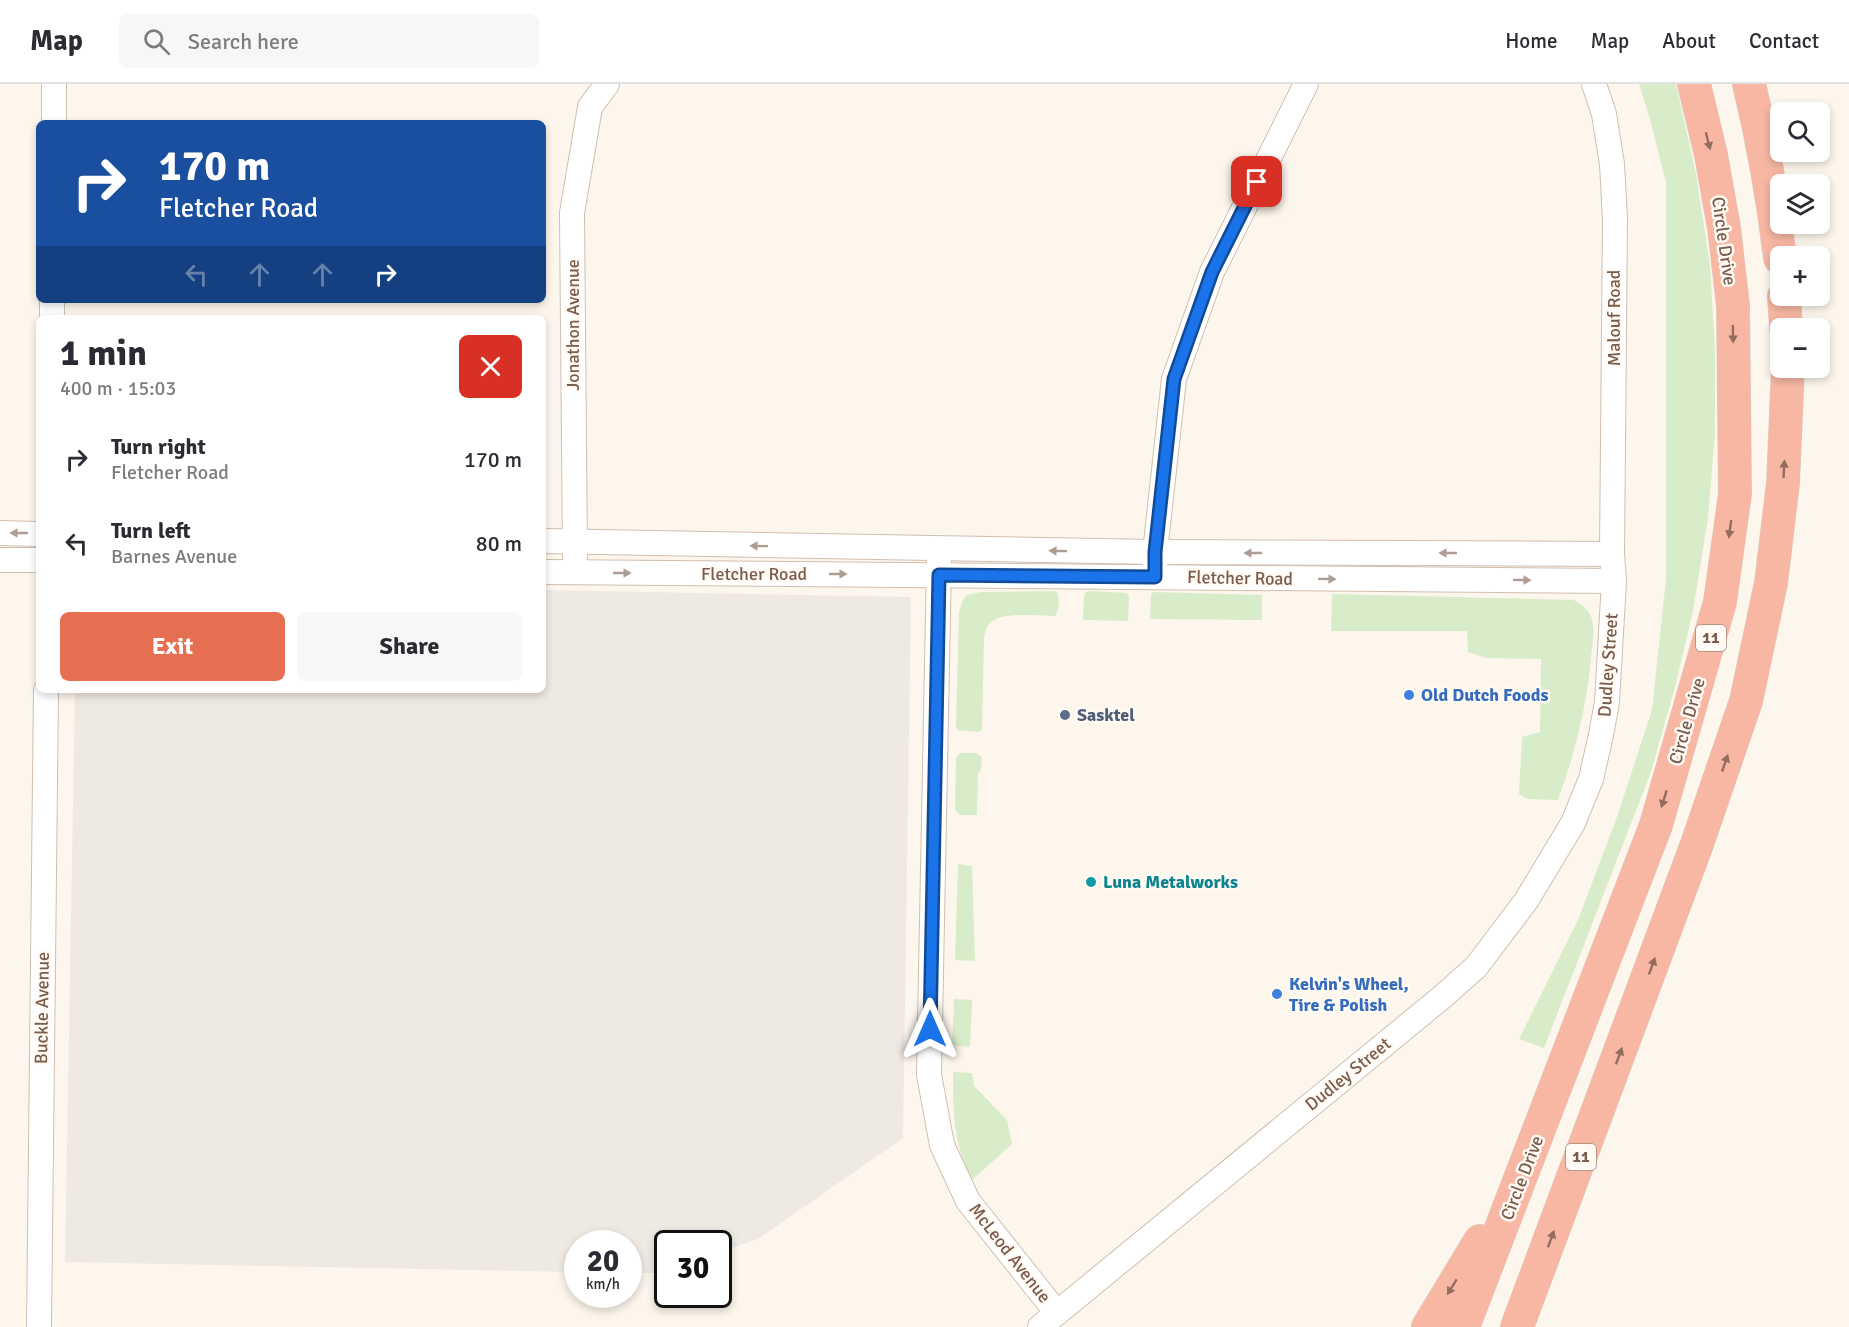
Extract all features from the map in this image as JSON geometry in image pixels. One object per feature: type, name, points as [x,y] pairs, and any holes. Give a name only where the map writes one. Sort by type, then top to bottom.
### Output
[{"type":"highway","name":"Circle Drive","points":[[1464,1327],[1656,825],[1720,602],[1735,494],[1732,305],[1724,228],[1694,84]]},
{"type":"highway","points":[[1749,84],[1764,148],[1779,246]]},
{"type":"highway","name":"11","points":[[1516,1327],[1697,844],[1746,701],[1771,583],[1783,483],[1788,378]]},
{"type":"highway","points":[[1428,1327],[1527,1166]]},
{"type":"highway","points":[[1525,1327],[1530,1293]]},
{"type":"street","points":[[54,84],[54,120]]},
{"type":"street","name":"Jonathon Avenue","points":[[576,572],[572,213],[590,107],[607,84]]},
{"type":"street","points":[[1155,577],[1155,552],[1174,379],[1212,272],[1306,84]]},
{"type":"street","name":"Malouf Road","points":[[1594,84],[1604,114],[1612,165],[1615,220],[1612,554]]},
{"type":"street","points":[[0,533],[36,534]]},
{"type":"street","name":"Fletcher Road","points":[[546,541],[1155,552],[1612,554]]},
{"type":"street","name":"McLeod Avenue","points":[[939,549],[929,1075],[942,1145],[968,1201],[1048,1320]]},
{"type":"street","name":"Dudley Street","points":[[1048,1320],[1441,998],[1476,967],[1515,917],[1573,823],[1591,779],[1602,735],[1607,702],[1614,581],[1612,554]]},
{"type":"street","points":[[0,560],[36,560]]},
{"type":"street","name":"Fletcher Road","points":[[546,572],[1614,581]]},
{"type":"street","name":"Buckle Avenue","points":[[39,1327],[46,693]]},
{"type":"shaded area","points":[[546,590],[911,597],[903,1138],[758,1239],[732,1248],[732,1230],[654,1230],[654,1273],[642,1273],[642,1230],[564,1230],[564,1272],[65,1262],[75,693],[546,693]]},
{"type":"green space","points":[[1639,84],[1676,84],[1696,174],[1710,265],[1715,350],[1715,434],[1708,518],[1693,611],[1674,691],[1651,772],[1544,1048],[1519,1039],[1578,920],[1617,817],[1652,710],[1666,579],[1666,182]]},
{"type":"green space","points":[[981,592],[1057,592],[1059,598],[1055,616],[1003,617],[989,625],[984,636],[982,730],[977,732],[958,730],[956,727],[959,612],[962,602],[967,595]]},
{"type":"green space","points":[[1086,592],[1127,593],[1129,596],[1128,621],[1083,620],[1084,596]]},
{"type":"green space","points":[[1154,592],[1262,595],[1262,620],[1150,619],[1151,594]]},
{"type":"green space","points":[[1332,594],[1574,600],[1585,608],[1591,616],[1593,629],[1587,693],[1570,765],[1558,800],[1528,799],[1519,794],[1522,737],[1540,732],[1541,659],[1486,658],[1468,652],[1467,631],[1331,631]]},
{"type":"green space","points":[[960,753],[977,753],[982,758],[981,771],[978,772],[977,815],[960,815],[955,810],[956,758]]},
{"type":"green space","points":[[958,864],[972,866],[975,961],[955,960]]},
{"type":"green space","points":[[954,999],[972,1000],[970,1047],[952,1045]]},
{"type":"green space","points":[[953,1072],[972,1073],[974,1086],[1007,1120],[1012,1144],[972,1180],[961,1153],[955,1127]]},
{"type":"place","name":"Old Dutch Foods","points":[[1409,695]]},
{"type":"place","name":"Sasktel","points":[[1065,715]]},
{"type":"place","name":"Luna Metalworks","points":[[1091,882]]},
{"type":"place","name":"Kelvin's Wheel, Tire & Polish","points":[[1277,994]]},
{"type":"route","points":[[930,1029],[939,575],[1155,577],[1155,552],[1174,379],[1212,272],[1257,182]]}]
